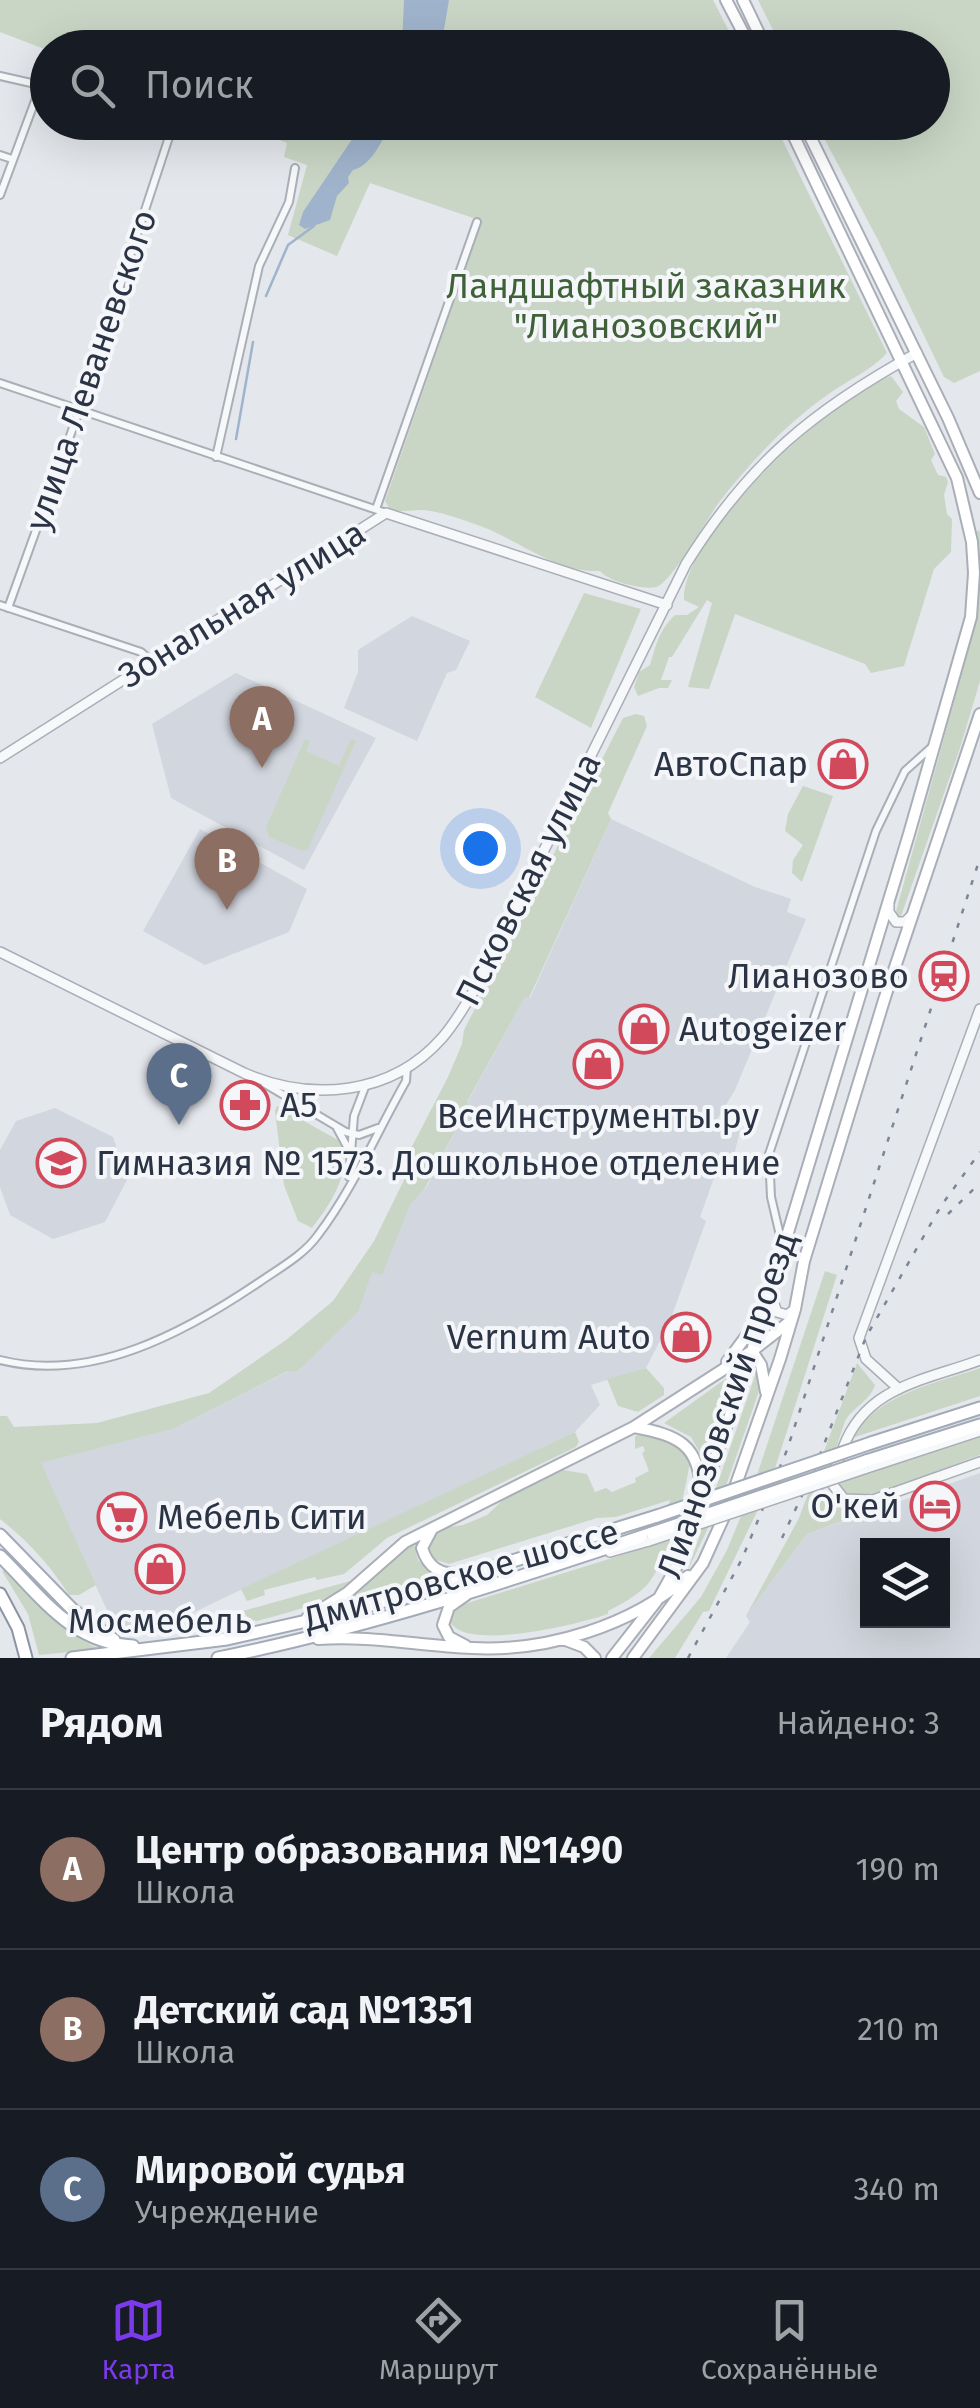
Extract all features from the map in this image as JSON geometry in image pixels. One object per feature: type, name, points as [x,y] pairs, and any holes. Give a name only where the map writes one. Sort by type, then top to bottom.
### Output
[{"type":"main road","points":[[726,0],[741,30]]},
{"type":"main road","points":[[743,0],[757,30]]},
{"type":"main road","name":"Лианозовский проезд","points":[[659,1598],[678,1564],[752,1351],[970,618],[974,559],[969,518],[948,457],[796,140]]},
{"type":"main road","points":[[813,140],[964,451],[980,492]]},
{"type":"main road","name":"Лианозовский проезд","points":[[633,1658],[703,1564],[727,1510],[794,1312],[808,1247],[912,915],[980,714]]},
{"type":"main road","points":[[297,1624],[347,1593],[404,1542],[634,1427],[780,1332],[794,1312]]},
{"type":"main road","points":[[720,1369],[738,1351],[762,1314]]},
{"type":"main road","points":[[738,1351],[752,1351]]},
{"type":"main road","points":[[752,1351],[764,1375],[766,1398]]},
{"type":"main road","name":"Дмитровское шоссе","points":[[72,1658],[227,1638],[297,1624],[472,1575],[980,1408]]},
{"type":"main road","points":[[634,1427],[669,1434],[685,1444],[698,1468],[700,1503]]},
{"type":"main road","name":"Дмитровское шоссе","points":[[218,1658],[302,1640],[469,1593],[980,1428]]},
{"type":"main road","points":[[440,1522],[423,1540],[422,1548],[430,1566],[446,1574],[472,1575]]},
{"type":"main road","points":[[0,1535],[88,1624],[127,1646]]},
{"type":"main road","points":[[0,1556],[66,1624],[94,1640],[158,1648]]},
{"type":"main road","points":[[302,1640],[342,1637],[471,1648],[522,1646],[562,1639],[619,1620],[659,1598],[703,1564]]},
{"type":"main road","points":[[469,1593],[449,1607],[443,1625],[449,1637],[471,1648]]},
{"type":"main road","points":[[0,1594],[18,1628],[26,1658]]},
{"type":"main road","points":[[659,1598],[669,1600],[670,1609]]},
{"type":"main road","points":[[612,1658],[659,1598]]},
{"type":"main road","points":[[562,1639],[584,1647],[595,1658]]},
{"type":"street","points":[[0,76],[30,83]]},
{"type":"street","points":[[0,195],[30,111]]},
{"type":"street","name":"улица Леваневского","points":[[4,607],[79,411],[169,140]]},
{"type":"street","points":[[0,155],[12,159]]},
{"type":"street","points":[[216,457],[259,266],[289,202],[295,168]]},
{"type":"street","points":[[0,383],[381,511],[477,222]]},
{"type":"street","name":"Псковская улица","points":[[0,952],[260,1080],[303,1090],[365,1086],[407,1067],[439,1042],[476,987],[686,564],[716,518],[767,458],[830,404],[917,353]]},
{"type":"street","name":"Зональная улица","points":[[0,758],[381,511],[667,605]]},
{"type":"street","points":[[4,607],[141,652],[151,661]]},
{"type":"street","points":[[783,1245],[770,1197],[769,1154],[876,831],[905,770],[935,744]]},
{"type":"street","points":[[888,901],[896,922],[905,922],[912,915]]},
{"type":"street","points":[[899,1389],[866,1359],[859,1338],[980,1009]]},
{"type":"street","points":[[0,1360],[78,1364],[153,1344],[250,1289],[316,1238],[406,1082],[407,1067]]},
{"type":"street","points":[[260,1080],[352,1134],[379,1128]]},
{"type":"street","points":[[346,1188],[358,1100],[365,1086]]},
{"type":"street","points":[[336,1127],[351,1161]]},
{"type":"street","points":[[770,1285],[770,1298],[777,1312],[794,1312]]},
{"type":"street","points":[[980,1360],[899,1389],[870,1404],[850,1428],[832,1479],[840,1496],[850,1501],[873,1500],[980,1462]]},
{"type":"shaded area","points":[[412,616],[470,641],[456,670],[447,673],[417,741],[344,708],[358,672],[358,650]]},
{"type":"shaded area","points":[[236,673],[376,738],[304,870],[171,798],[152,724]]},
{"type":"shaded area","points":[[611,819],[755,887],[791,899],[787,912],[806,919],[735,1090],[716,1121],[741,1127],[731,1167],[709,1160],[715,1175],[700,1217],[706,1221],[670,1321],[646,1368],[591,1385],[600,1405],[575,1432],[150,1633],[116,1630],[40,1463],[173,1429],[291,1370],[298,1372],[372,1271],[410,1205],[426,1188],[525,997],[530,998]]},
{"type":"shaded area","points":[[200,829],[307,889],[289,932],[205,965],[143,931]]},
{"type":"shaded area","name":"Гимназия № 1573. Дошкольное отделение","points":[[55,1108],[113,1137],[127,1180],[105,1222],[53,1239],[10,1215],[0,1187],[0,1150],[16,1121]]},
{"type":"shaded area","points":[[980,1473],[980,1658],[726,1658],[750,1622],[746,1616],[807,1534]]},
{"type":"green space","points":[[0,0],[713,0],[728,30],[30,30],[30,43],[0,32]]},
{"type":"green space","name":"Ландшафтный заказник \"Лианозовский\"","points":[[758,0],[980,0],[980,371],[954,383],[944,377],[825,140],[950,140],[950,30],[773,30]]},
{"type":"green space","name":"Ландшафтный заказник \"Лианозовский\"","points":[[279,140],[782,140],[887,353],[814,405],[771,443],[720,501],[671,575],[656,587],[626,584],[600,571],[569,567],[445,514],[391,511],[385,501],[482,221],[370,183],[337,256],[288,235],[307,165],[284,157],[287,143]]},
{"type":"green space","name":"Ландшафтный заказник \"Лианозовский\"","points":[[891,376],[903,392],[896,401],[899,409],[924,427],[935,454],[931,460],[938,475],[946,477],[944,495],[947,514],[952,519],[951,552],[934,569],[904,666],[871,673],[865,664],[735,614],[709,689],[688,687],[712,603],[707,600],[669,657],[661,680],[672,680],[668,688],[638,696],[634,687],[639,672],[650,665],[665,626],[675,615],[687,615],[699,607],[684,600],[690,573],[733,506],[799,439],[865,389]]},
{"type":"green space","points":[[977,531],[980,533],[980,576]]},
{"type":"green space","points":[[980,576],[980,681],[900,919],[895,915],[977,619]]},
{"type":"green space","points":[[584,593],[641,609],[591,728],[535,697]]},
{"type":"green space","points":[[644,716],[647,726],[608,813],[611,819],[529,998],[525,997],[467,1102],[469,1105],[424,1190],[410,1205],[382,1275],[372,1272],[358,1312],[297,1372],[288,1371],[173,1429],[41,1463],[96,1585],[79,1595],[69,1595],[38,1554],[0,1519],[0,1416],[7,1416],[14,1427],[97,1423],[209,1393],[286,1340],[333,1301],[374,1241],[407,1174],[406,1158],[448,1077],[464,1030],[623,718]]},
{"type":"green space","points":[[305,739],[310,741],[306,751],[339,766],[351,739],[356,741],[308,849],[303,851],[269,837],[266,827]]},
{"type":"green space","points":[[803,786],[833,796],[802,882],[792,873],[793,860],[803,845],[785,831],[788,814]]},
{"type":"green space","points":[[277,1106],[338,1140],[343,1151],[338,1186],[312,1228],[298,1221],[284,1185]]},
{"type":"green space","points":[[825,1271],[837,1275],[769,1487],[709,1611],[703,1612],[675,1658],[649,1658],[701,1597],[727,1550],[753,1487]]},
{"type":"green space","points":[[857,1363],[875,1385],[845,1421],[823,1488],[839,1507],[875,1509],[807,1534],[746,1616],[799,1518]]},
{"type":"green space","points":[[758,1367],[762,1378],[758,1394],[720,1503],[687,1572]]},
{"type":"green space","points":[[646,1368],[664,1388],[664,1395],[638,1412],[618,1406],[607,1379]]},
{"type":"green space","points":[[980,1368],[980,1396],[852,1438],[863,1423],[892,1400]]},
{"type":"green space","points":[[735,1372],[705,1462],[691,1437],[664,1423]]},
{"type":"green space","points":[[575,1432],[579,1442],[576,1447],[387,1538],[344,1574],[264,1590],[265,1595],[247,1601],[241,1589]]},
{"type":"green space","points":[[646,1434],[674,1443],[692,1465],[668,1545],[647,1585],[608,1614],[544,1630],[489,1635],[467,1633],[453,1626],[449,1612],[458,1606],[657,1544],[670,1500],[616,1517],[597,1518],[449,1564],[433,1559],[428,1548],[431,1535],[443,1528],[487,1515],[504,1499],[563,1470],[587,1474],[595,1492],[606,1488],[612,1492],[636,1482],[635,1478],[649,1471],[643,1446],[635,1449],[635,1436]]},
{"type":"green space","points":[[980,1436],[980,1455],[898,1486],[856,1496],[848,1494],[838,1483]]},
{"type":"green space","points":[[413,1540],[418,1560],[435,1576],[350,1600],[352,1595]]},
{"type":"green space","points":[[5,1569],[61,1624],[100,1649],[39,1655],[28,1614],[2,1571]]},
{"type":"green space","points":[[350,1581],[318,1602],[282,1614],[257,1621],[249,1619],[243,1611]]},
{"type":"water","points":[[404,0],[449,0],[444,30],[403,30]]},
{"type":"water","points":[[352,140],[382,140],[370,159],[348,177],[349,183],[337,196],[330,220],[305,229],[299,225],[303,212]]},
{"type":"waterway","points":[[266,296],[288,245],[314,226]]},
{"type":"waterway","points":[[236,439],[253,342]]},
{"type":"railway","points":[[688,1658],[742,1559],[787,1450],[980,858]]},
{"type":"railway","points":[[782,1538],[814,1470],[866,1337],[941,1206],[980,1152]]},
{"type":"railway","points":[[948,1214],[980,1183]]},
{"type":"place","name":"АвтоСпар","points":[[843,764]]},
{"type":"place","name":"Центр образования №1490","points":[[262,768]]},
{"type":"place","name":"Детский сад №1351","points":[[227,910]]},
{"type":"place","name":"Лианозово","points":[[944,976]]},
{"type":"place","name":"Autogeizer","points":[[644,1029]]},
{"type":"place","name":"ВсеИнструменты.ру","points":[[598,1064]]},
{"type":"place","name":"А5","points":[[245,1105]]},
{"type":"place","name":"Мировой судья","points":[[179,1125]]},
{"type":"place","name":"Гимназия № 1573. Дошкольное отделение","points":[[61,1163]]},
{"type":"place","name":"Vernum Аuto","points":[[686,1337]]},
{"type":"place","name":"О'кей","points":[[935,1506]]},
{"type":"place","name":"Мебель Сити","points":[[122,1517]]},
{"type":"place","name":"Мосмебель","points":[[160,1569]]}]
